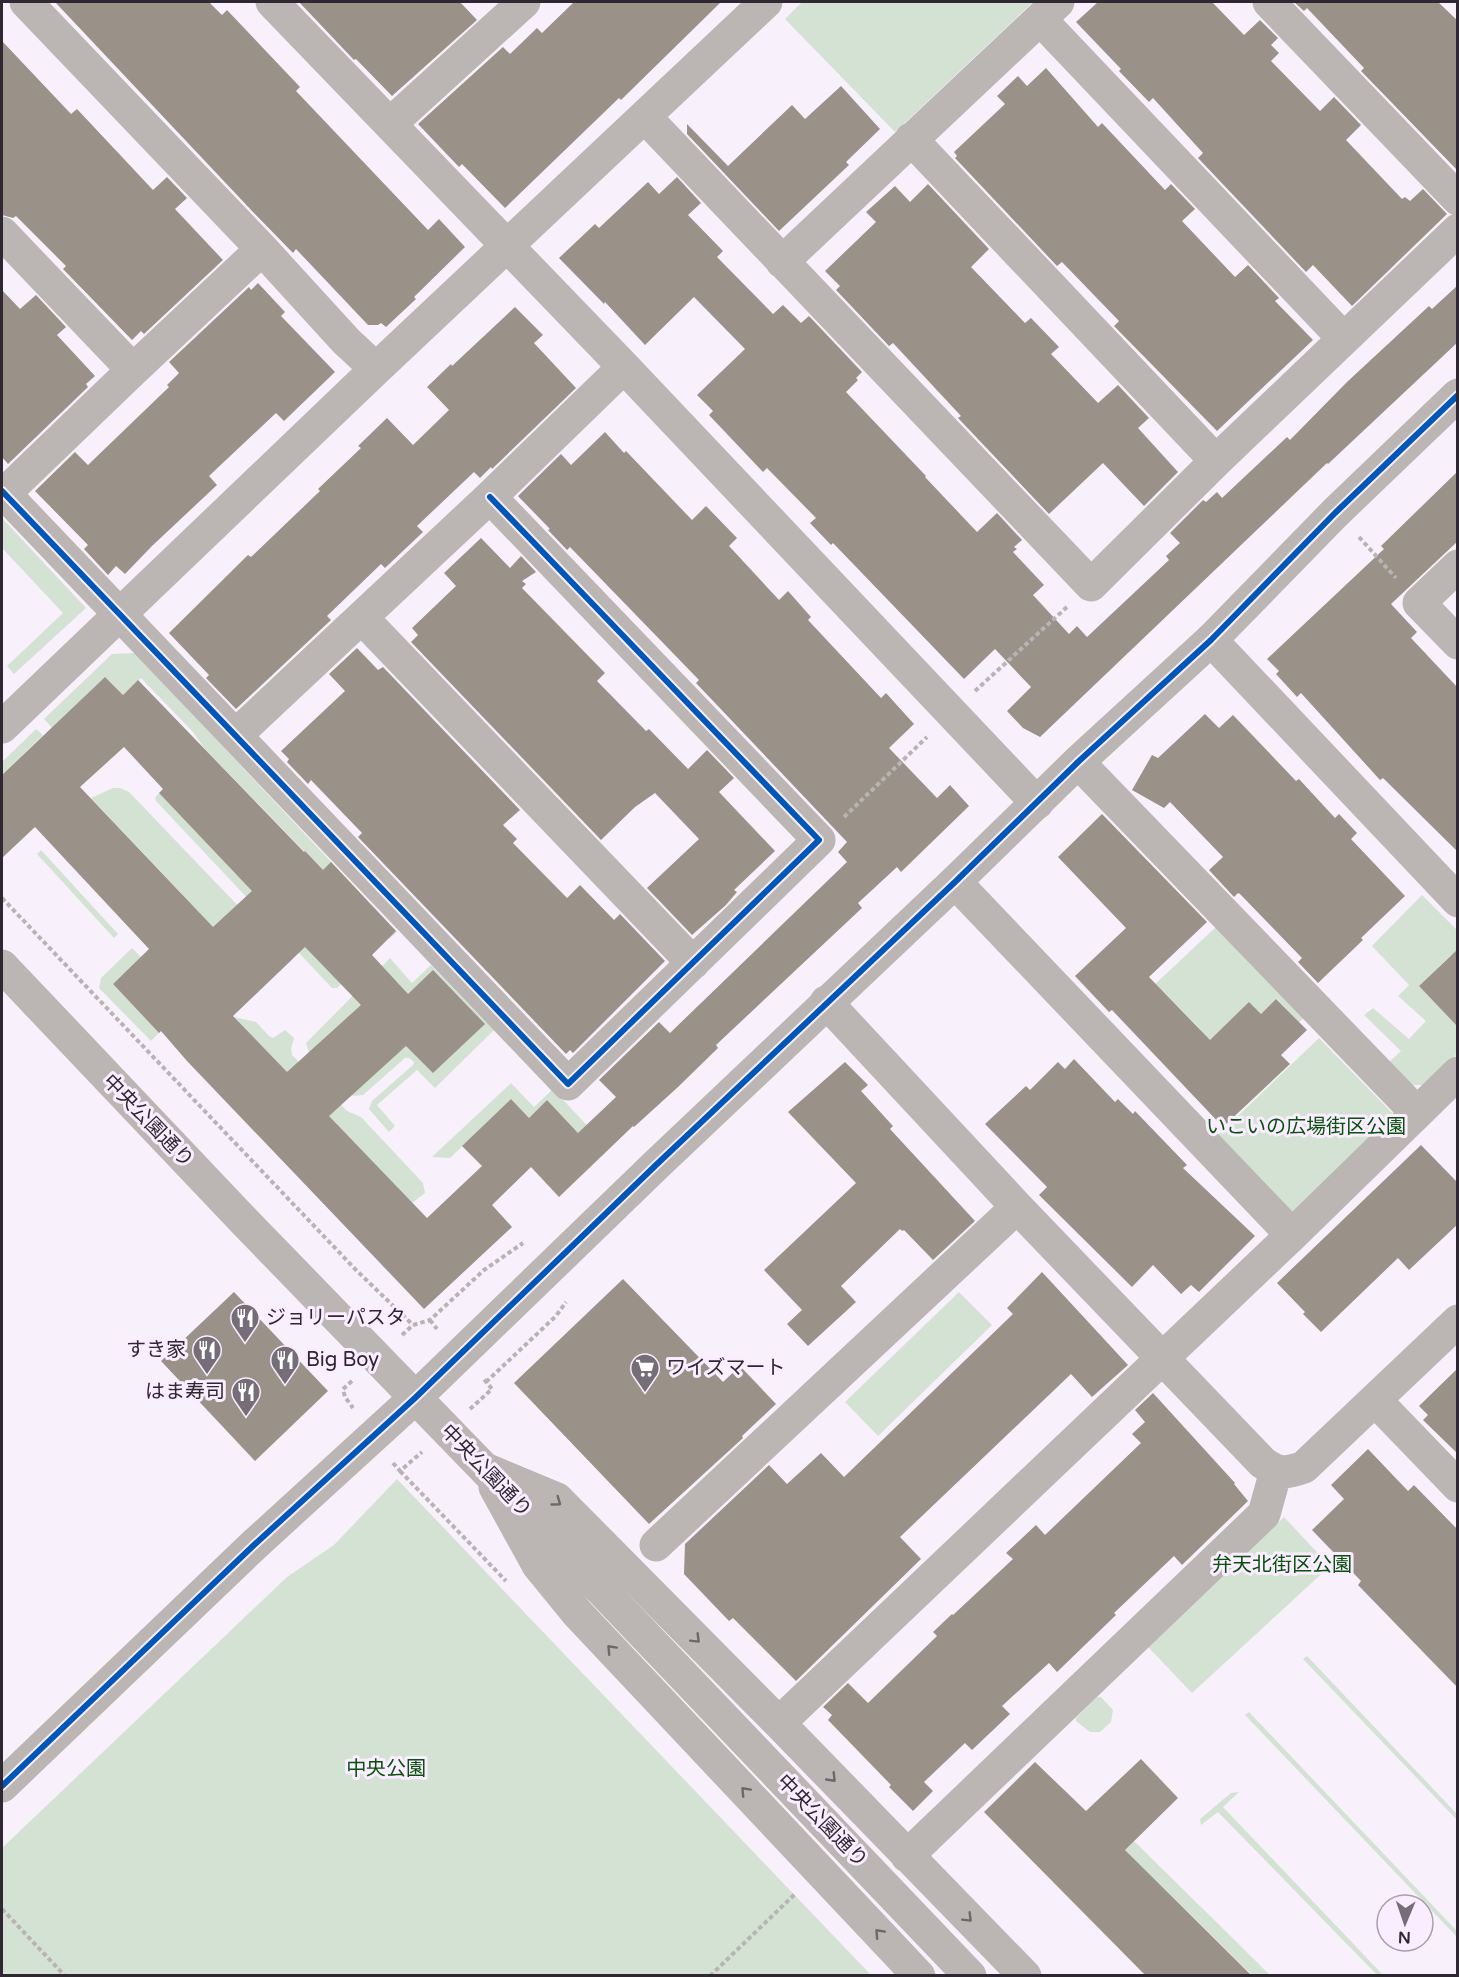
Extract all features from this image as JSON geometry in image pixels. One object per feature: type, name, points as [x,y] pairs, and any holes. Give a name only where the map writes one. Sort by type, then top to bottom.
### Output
[{"type":"street","points":[[26,2],[262,249],[346,341],[376,369]]},
{"type":"street","points":[[272,2],[624,367],[961,705],[1037,803]]},
{"type":"street","points":[[2,727],[376,369],[766,2]]},
{"type":"street","points":[[1269,2],[1458,199]]},
{"type":"street","points":[[390,124],[521,3]]},
{"type":"street","points":[[782,262],[1049,10],[1343,338]]},
{"type":"street","points":[[645,117],[1091,585],[1343,338],[1458,230]]},
{"type":"street","points":[[911,139],[1216,461]]},
{"type":"street","points":[[2,233],[133,370]]},
{"type":"street","points":[[262,249],[3,492],[568,1084],[819,840],[490,497]]},
{"type":"street","points":[[236,735],[490,497],[624,367]]},
{"type":"street","points":[[2,1786],[254,1545],[415,1398],[826,1002],[1211,639],[1335,513],[1458,395]]},
{"type":"street","points":[[1458,566],[1419,603],[1458,643]]},
{"type":"street","points":[[362,618],[693,963]]},
{"type":"street","points":[[1211,639],[1458,901]]},
{"type":"street","points":[[1078,762],[1417,1113]]},
{"type":"street","points":[[955,882],[1292,1235]]},
{"type":"street","name":"中央公園通り","points":[[2,966],[970,1976]]},
{"type":"street","points":[[826,1002],[1017,1207],[1263,1463],[1276,1471],[1288,1473],[1304,1467],[1458,1321]]},
{"type":"street","points":[[779,1723],[1164,1358],[1458,1073]]},
{"type":"street","points":[[656,1545],[1017,1207]]},
{"type":"street","points":[[1375,1400],[1458,1486]]},
{"type":"street","points":[[485,1469],[557,1499],[1025,1976]]},
{"type":"street","points":[[485,1469],[538,1564],[578,1614],[919,1976]]},
{"type":"street","points":[[907,1856],[1264,1514],[1276,1471]]},
{"type":"path","points":[[1335,513],[1419,603]]},
{"type":"path","points":[[819,840],[1091,585]]},
{"type":"path","points":[[2,898],[347,1261],[413,1325]]},
{"type":"path","points":[[710,1976],[800,1889]]},
{"type":"path","points":[[2,1909],[65,1976]]},
{"type":"green space","points":[[802,2],[1033,2],[895,132],[785,19]]},
{"type":"green space","points":[[2,518],[86,608],[14,674],[7,666],[63,613],[2,548]]},
{"type":"green space","points":[[135,653],[397,932],[389,939],[205,749],[193,732],[141,678],[123,695],[105,677],[52,728],[44,719],[112,654]]},
{"type":"green space","points":[[36,729],[43,735],[2,775],[2,762]]},
{"type":"green space","points":[[113,788],[129,792],[291,961],[282,968],[211,930],[181,893],[91,798]]},
{"type":"green space","points":[[159,793],[341,984],[337,988],[332,988],[156,801],[155,798]]},
{"type":"green space","points":[[41,850],[118,934],[114,938],[37,854]]},
{"type":"green space","points":[[1422,895],[1457,930],[1457,961],[1451,955],[1419,986],[1457,1025],[1457,1054],[1424,1085],[1407,1085],[1387,1064],[1401,1051],[1364,1015],[1373,1008],[1409,1039],[1426,1021],[1398,996],[1409,985],[1372,946]]},
{"type":"green space","points":[[1216,927],[1304,1018],[1299,1022],[1277,999],[1261,1014],[1207,1043],[1200,1029],[1163,991],[1136,1002]]},
{"type":"green space","points":[[132,948],[141,957],[113,984],[159,1033],[151,1041],[99,988],[101,978]]},
{"type":"green space","points":[[390,958],[412,983],[431,965],[494,1030],[435,1088],[417,1070],[377,1105],[395,1126],[389,1132],[369,1109],[372,1101],[414,1062],[405,1058],[363,1095],[353,1096],[309,1052],[306,1043]]},
{"type":"green space","points":[[234,1017],[256,1022],[273,1038],[285,1030],[294,1038],[292,1055],[347,1111],[361,1117],[423,1183],[425,1193],[412,1203]]},
{"type":"green space","name":"いこいの広場街区公園","points":[[1319,1038],[1395,1116],[1292,1215],[1216,1137]]},
{"type":"green space","points":[[511,1083],[534,1107],[553,1089],[609,1149],[601,1157],[547,1100],[529,1118],[511,1099],[450,1158],[432,1157]]},
{"type":"green space","points":[[959,1292],[992,1325],[878,1436],[845,1402]]},
{"type":"green space","name":"中央公園","points":[[397,1479],[871,1975],[2,1975],[2,1848],[287,1577],[334,1545]]},
{"type":"green space","name":"弁天北街区公園","points":[[1284,1517],[1330,1566],[1192,1693],[1148,1647]]},
{"type":"green space","points":[[1307,1656],[1457,1814],[1457,1820],[1303,1659]]},
{"type":"green space","points":[[1097,1697],[1101,1697],[1113,1710],[1111,1722],[1100,1732],[1090,1732],[1076,1721],[1076,1718]]},
{"type":"green space","points":[[1249,1712],[1421,1893],[1415,1893],[1245,1715]]},
{"type":"green space","points":[[1239,1792],[1223,1807],[1383,1975],[1377,1975],[1218,1812],[1201,1825],[1200,1819],[1231,1793]]},
{"type":"green space","points":[[1134,1841],[1270,1975],[1252,1975],[1125,1850]]},
{"type":"green space","points":[[1435,1908],[1457,1931],[1457,1937],[1435,1914]]},
{"type":"building","points":[[55,2],[209,2],[222,15],[227,10],[300,87],[296,91],[428,230],[439,219],[465,247],[386,327],[381,323],[368,325],[296,249],[293,253],[253,212]]},
{"type":"building","points":[[299,2],[460,2],[477,20],[392,96]]},
{"type":"building","points":[[574,2],[721,2],[621,100],[619,98],[505,208],[462,164],[459,167],[418,124],[503,47],[510,54],[537,28],[542,33]]},
{"type":"building","points":[[1098,2],[1212,2],[1244,35],[1260,20],[1278,38],[1271,45],[1279,53],[1271,61],[1320,111],[1334,97],[1361,125],[1346,140],[1402,199],[1405,197],[1410,201],[1423,189],[1447,214],[1352,306],[1313,265],[1306,272],[1198,158],[1203,153],[1153,98],[1149,102],[1076,22]]},
{"type":"building","points":[[1294,2],[1438,2],[1458,21],[1458,171],[1361,71],[1364,68],[1307,8],[1304,11]]},
{"type":"building","points":[[2,41],[71,114],[77,109],[153,190],[167,177],[187,198],[175,209],[223,260],[144,334],[141,331],[132,340],[63,269],[66,266],[16,216],[13,218],[2,215]]},
{"type":"building","points":[[1046,68],[1098,127],[1102,123],[1165,190],[1171,184],[1195,209],[1182,221],[1235,277],[1248,265],[1279,298],[1275,301],[1313,340],[1217,431],[1114,326],[1119,321],[1062,262],[1057,266],[955,158],[957,156],[954,152],[1005,104],[997,96],[1018,76],[1027,86]]},
{"type":"building","points":[[841,86],[880,129],[846,162],[849,165],[779,231],[687,134],[687,124],[728,166],[792,105],[805,119]]},
{"type":"building","points":[[677,177],[701,203],[688,215],[723,251],[717,257],[773,314],[783,305],[801,323],[809,316],[862,372],[856,378],[858,380],[846,392],[977,532],[997,513],[1022,540],[1014,547],[1017,549],[1013,552],[1044,585],[1033,595],[1069,634],[1077,626],[1087,637],[1169,560],[1166,556],[1180,543],[1170,533],[1203,500],[1206,502],[1217,492],[1222,498],[1287,437],[1290,440],[1347,382],[1429,306],[1432,309],[1458,285],[1458,342],[1327,463],[1040,737],[1023,728],[1007,711],[1031,687],[995,649],[964,679],[833,543],[831,545],[810,523],[816,518],[767,468],[763,472],[709,415],[713,411],[697,395],[745,349],[694,297],[645,345],[559,258],[595,224],[599,228],[648,182],[659,194]]},
{"type":"building","points":[[928,184],[989,249],[971,267],[1025,323],[1031,318],[1059,347],[1051,354],[1098,403],[1118,385],[1149,418],[1138,428],[1178,472],[1144,506],[1103,463],[1049,514],[958,418],[961,416],[893,343],[889,346],[836,290],[840,286],[825,271],[876,222],[866,212],[895,186],[910,202]]},
{"type":"building","points":[[258,283],[285,312],[281,316],[335,372],[284,421],[276,413],[209,476],[217,485],[125,574],[116,566],[108,575],[84,549],[88,545],[35,491],[75,452],[88,465],[169,387],[167,385],[179,373],[169,362],[249,287],[251,290]]},
{"type":"building","points":[[2,290],[20,309],[36,295],[66,327],[57,335],[95,376],[86,384],[88,387],[8,464],[2,457]]},
{"type":"building","points":[[515,307],[543,335],[534,343],[576,388],[492,469],[491,467],[480,478],[474,472],[417,526],[423,532],[385,568],[381,564],[327,616],[331,620],[236,709],[206,678],[209,675],[169,633],[248,555],[251,557],[320,491],[318,489],[361,448],[358,446],[387,418],[413,445],[449,410],[427,387]]},
{"type":"building","points":[[605,432],[692,520],[706,506],[737,538],[729,546],[779,600],[788,591],[811,617],[808,620],[881,698],[886,693],[914,724],[889,748],[937,798],[950,785],[969,806],[901,872],[897,867],[858,903],[862,908],[716,1045],[718,1048],[678,1087],[633,1126],[559,1197],[531,1167],[492,1205],[512,1227],[424,1309],[161,1031],[159,1033],[113,984],[149,949],[35,827],[2,858],[2,775],[105,677],[123,695],[138,680],[323,870],[331,862],[396,931],[372,955],[408,994],[433,970],[485,1024],[433,1073],[406,1046],[329,1116],[427,1218],[482,1166],[462,1146],[511,1099],[529,1118],[547,1100],[578,1133],[616,1097],[599,1080],[659,1022],[670,1033],[847,862],[838,852],[847,842],[696,683],[699,680],[570,547],[567,550],[518,496],[561,454],[571,465]],"holes":[[[124,747],[163,789],[159,793],[252,891],[213,927],[80,787]],[[305,947],[361,1005],[287,1072],[233,1016]]]},
{"type":"building","points":[[1458,471],[1458,541],[1391,604],[1417,632],[1411,638],[1458,688],[1458,852],[1383,778],[1380,780],[1301,693],[1297,697],[1276,674],[1279,671],[1267,659],[1384,549],[1381,546]]},
{"type":"building","points":[[481,538],[510,568],[521,556],[536,572],[522,581],[526,584],[522,588],[605,673],[597,681],[646,731],[649,729],[688,769],[707,750],[734,778],[719,792],[775,851],[734,890],[737,892],[726,905],[692,935],[647,888],[699,839],[655,793],[635,807],[601,840],[411,642],[418,635],[412,628],[456,586],[444,573]]},
{"type":"building","points":[[357,648],[378,670],[383,667],[520,810],[503,825],[517,839],[513,843],[567,898],[580,885],[614,920],[620,914],[665,961],[573,1053],[570,1050],[566,1054],[358,837],[362,833],[311,780],[308,784],[287,762],[289,759],[281,751],[345,691],[329,674]]},
{"type":"building","points":[[1205,714],[1219,728],[1233,715],[1296,781],[1299,779],[1335,818],[1339,814],[1357,833],[1351,839],[1405,896],[1318,983],[1298,962],[1302,958],[1240,894],[1234,897],[1209,870],[1223,857],[1170,802],[1164,808],[1132,790],[1152,755],[1158,758]]},
{"type":"building","points":[[1102,814],[1207,922],[1149,977],[1210,1040],[1249,1002],[1261,1014],[1276,999],[1307,1030],[1281,1055],[1290,1064],[1223,1127],[1112,1010],[1109,1012],[1075,976],[1126,928],[1058,857]]},
{"type":"building","points":[[1458,949],[1458,1027],[1419,986]]},
{"type":"building","points":[[1074,1059],[1115,1102],[1118,1099],[1133,1114],[1135,1111],[1187,1165],[1183,1168],[1255,1236],[1199,1292],[1191,1285],[1181,1294],[1153,1265],[1132,1287],[1039,1195],[1047,1187],[985,1124],[1026,1086],[1030,1090],[1058,1062],[1065,1069]]},
{"type":"building","points":[[845,1062],[868,1085],[861,1091],[893,1126],[890,1129],[975,1221],[933,1260],[904,1230],[900,1229],[841,1286],[856,1302],[808,1346],[787,1324],[802,1310],[764,1270],[856,1183],[788,1112]]},
{"type":"building","points":[[1421,1145],[1458,1183],[1458,1224],[1409,1270],[1398,1258],[1321,1332],[1277,1283]]},
{"type":"building","points":[[1042,1272],[1128,1365],[1092,1397],[1071,1374],[900,1537],[921,1559],[796,1681],[733,1618],[729,1621],[684,1574],[685,1544],[769,1465],[787,1484],[821,1453],[844,1477],[1013,1314],[1007,1308]]},
{"type":"building","points":[[623,1279],[723,1382],[740,1366],[776,1404],[742,1436],[743,1438],[649,1524],[514,1383]]},
{"type":"building","points":[[234,1292],[328,1391],[255,1461],[161,1361]]},
{"type":"building","points":[[1458,1368],[1458,1454],[1423,1420],[1428,1415],[1419,1406]]},
{"type":"building","points":[[1153,1393],[1235,1483],[1248,1501],[1182,1565],[1174,1556],[1057,1672],[1049,1663],[1002,1706],[1010,1714],[972,1750],[965,1743],[924,1782],[933,1791],[913,1811],[828,1720],[832,1715],[823,1707],[848,1683],[868,1703],[937,1636],[933,1632],[1013,1559],[1006,1553],[1036,1525],[1045,1535],[1141,1443],[1132,1434],[1145,1422],[1135,1410]]},
{"type":"building","points":[[1368,1449],[1408,1491],[1414,1485],[1458,1530],[1458,1688],[1358,1585],[1361,1581],[1312,1530],[1344,1499],[1331,1485]]},
{"type":"building","points":[[1141,1759],[1178,1798],[1125,1850],[1252,1976],[1146,1976],[984,1812],[1035,1762],[1086,1811]]},
{"type":"cycle path","points":[[2,1786],[254,1545],[415,1398],[1078,762],[1211,640],[1335,513],[1458,395]]},
{"type":"cycle path","points":[[2,491],[568,1084],[819,840],[490,497]]},
{"type":"place","name":"ジョリーパスタ","points":[[245,1344]]},
{"type":"place","name":"すき家","points":[[207,1376]]},
{"type":"place","name":"Big Boy","points":[[285,1386]]},
{"type":"place","name":"ワイズマート","points":[[645,1394]]},
{"type":"place","name":"はま寿司","points":[[246,1418]]}]
